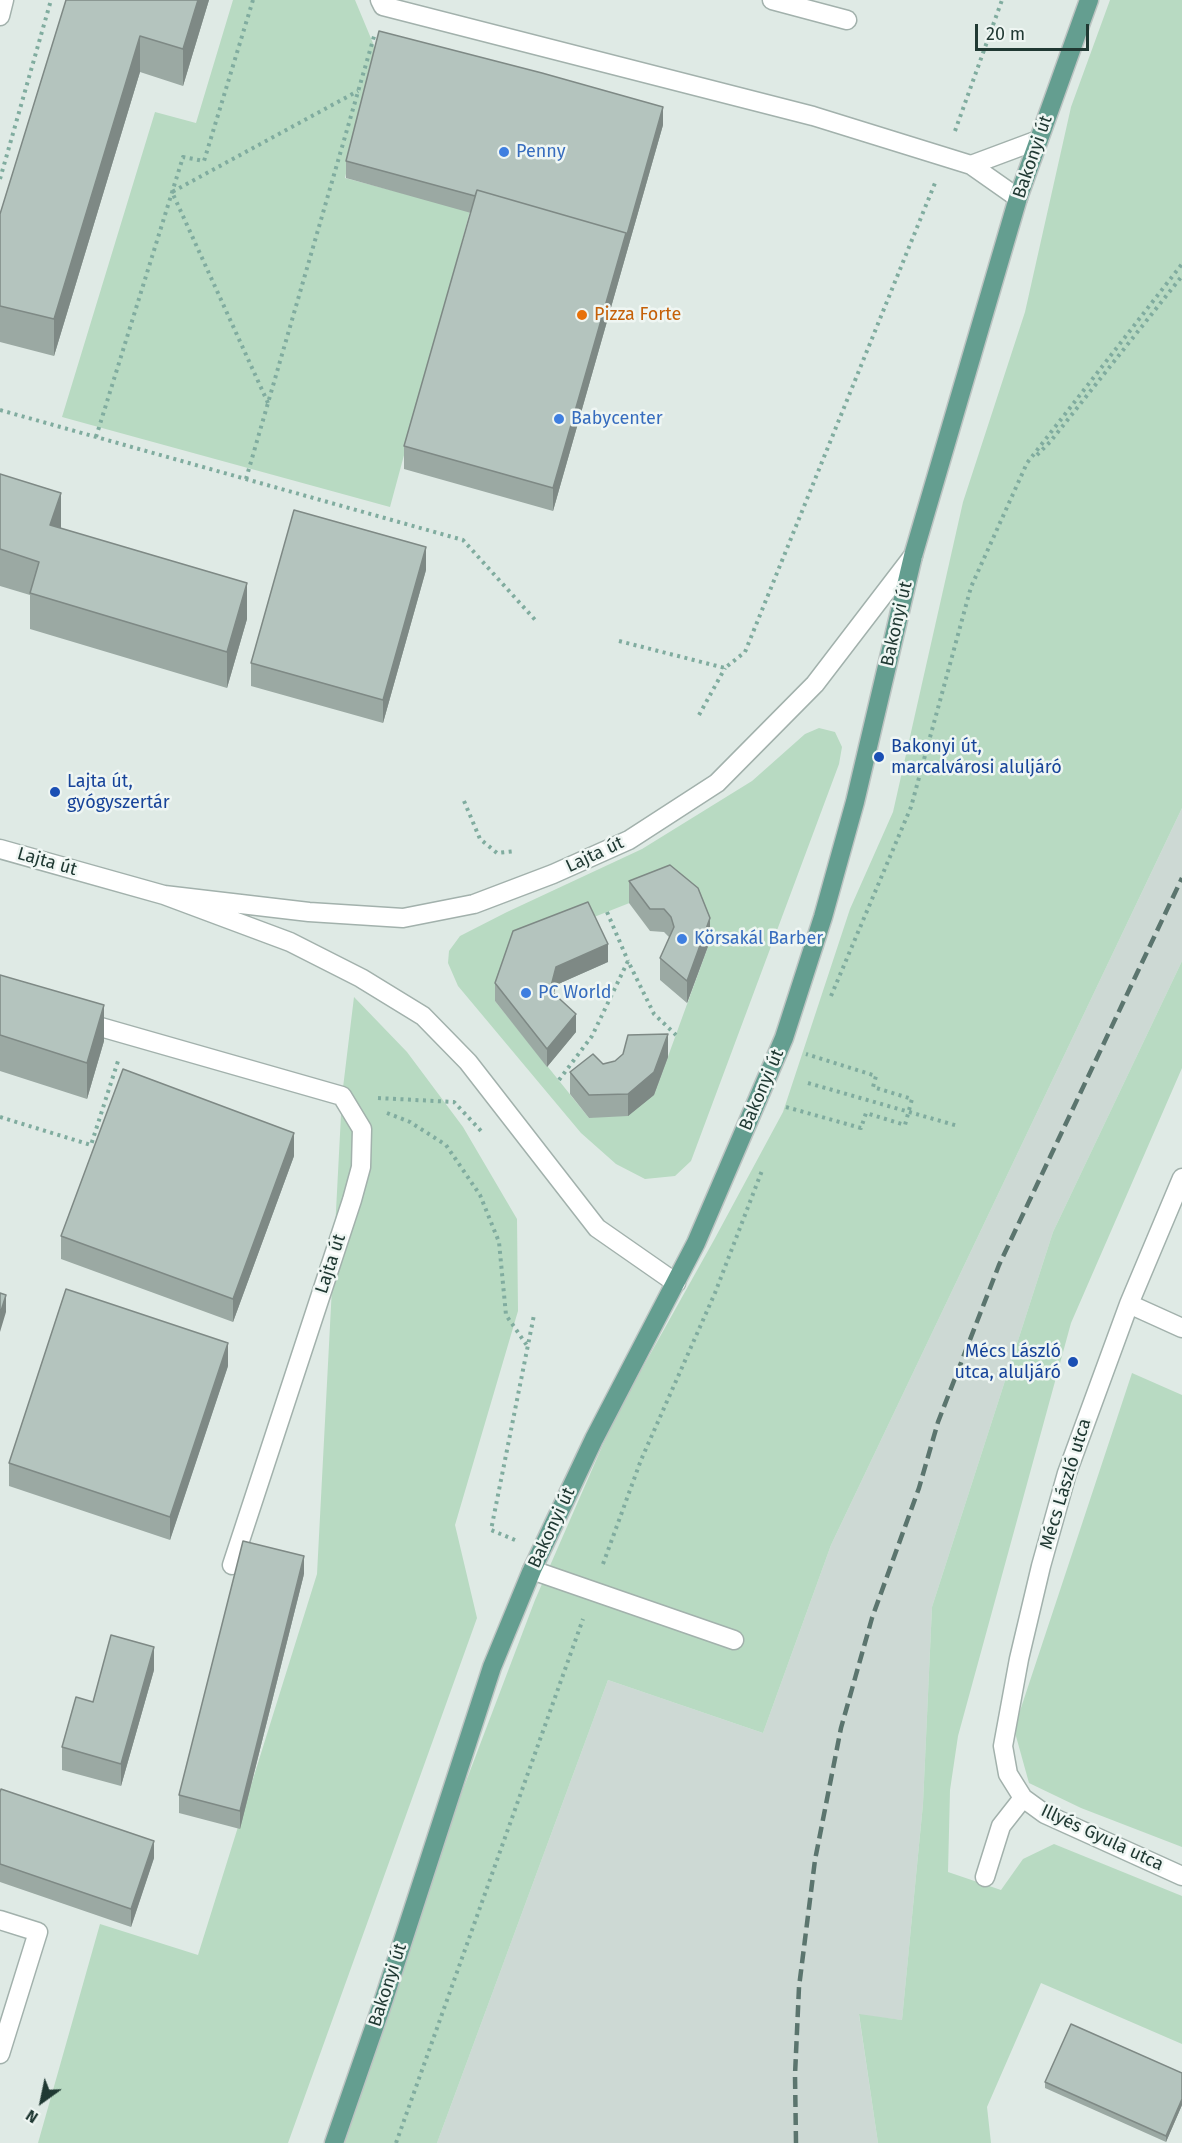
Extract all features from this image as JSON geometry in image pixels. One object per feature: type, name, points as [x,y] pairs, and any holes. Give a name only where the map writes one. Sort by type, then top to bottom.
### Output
[{"type":"main road","name":"Bakonyi út","points":[[334,2143],[384,1999],[492,1667],[539,1551],[715,1203],[784,1038],[823,917],[855,802],[913,556],[1018,198],[1089,0]]},
{"type":"street","points":[[0,16],[4,0]]},
{"type":"street","points":[[772,0],[847,20]]},
{"type":"street","points":[[381,3],[813,116],[971,165],[1018,198]]},
{"type":"street","points":[[971,165],[1038,140]]},
{"type":"street","name":"Lajta út","points":[[164,895],[309,912],[404,918],[474,904],[629,840],[717,783],[815,684],[913,556]]},
{"type":"street","name":"Lajta út","points":[[0,849],[164,895],[290,942],[362,978],[423,1016],[468,1062],[597,1228],[676,1283]]},
{"type":"street","points":[[69,1018],[342,1096]]},
{"type":"street","name":"Lajta út","points":[[232,1565],[361,1167],[362,1129],[342,1096]]},
{"type":"street","name":"Mécs László utca","points":[[1023,1798],[1008,1774],[1003,1746],[1019,1659],[1041,1566],[1067,1473],[1129,1304],[1182,1178]]},
{"type":"street","points":[[1129,1304],[1182,1328]]},
{"type":"street","points":[[532,1570],[734,1640]]},
{"type":"street","points":[[985,1877],[1001,1826],[1023,1798]]},
{"type":"street","name":"Illyés Gyula utca","points":[[1023,1798],[1064,1824],[1182,1876]]},
{"type":"street","points":[[0,1920],[38,1932],[0,2054]]},
{"type":"path","points":[[0,179],[51,0]]},
{"type":"path","points":[[96,437],[183,158],[204,161],[253,0]]},
{"type":"path","points":[[699,715],[725,668],[745,652],[945,158],[1002,0]]},
{"type":"path","points":[[246,479],[358,91],[381,3]]},
{"type":"path","points":[[172,192],[358,91]]},
{"type":"path","points":[[172,192],[268,403]]},
{"type":"path","points":[[829,1000],[910,807],[971,586],[1027,463],[1182,264]]},
{"type":"path","points":[[1027,463],[1050,442],[1182,276]]},
{"type":"path","points":[[0,410],[464,540],[537,622]]},
{"type":"path","points":[[619,641],[725,668]]},
{"type":"path","points":[[464,801],[480,839],[497,853],[516,851]]},
{"type":"path","points":[[607,912],[654,1014],[676,1035]]},
{"type":"path","points":[[559,1080],[592,1036],[628,961]]},
{"type":"path","points":[[0,1117],[91,1145],[126,1034]]},
{"type":"path","points":[[786,1107],[861,1128],[866,1113],[904,1125],[909,1112],[912,1099],[873,1087],[876,1077],[806,1054],[810,1043]]},
{"type":"path","points":[[808,1083],[958,1126]]},
{"type":"path","points":[[342,1096],[454,1102],[488,1138]]},
{"type":"path","points":[[342,1096],[410,1122],[446,1145],[480,1195],[499,1242],[506,1315],[528,1347]]},
{"type":"path","points":[[534,1315],[491,1530],[539,1551]]},
{"type":"shaded area","points":[[1182,808],[1182,961],[1053,1232],[932,1607],[923,1804],[902,2020],[859,2015],[878,2143],[437,2143],[608,1680],[763,1733],[831,1545]]},
{"type":"green space","points":[[233,0],[355,0],[375,48],[345,178],[470,211],[390,507],[62,417],[155,112],[196,123]]},
{"type":"green space","points":[[1110,0],[1182,0],[1182,808],[831,1545],[763,1733],[608,1680],[437,2143],[333,2143],[384,1997],[535,1600],[615,1417],[783,1112],[850,909],[893,812],[963,502],[1025,312],[1071,107]]},
{"type":"green space","points":[[819,728],[835,732],[842,747],[839,764],[691,1161],[675,1176],[645,1179],[616,1164],[581,1133],[458,986],[448,963],[449,951],[460,936],[642,849],[752,781],[805,734]],"holes":[[[670,887],[710,941],[654,1095],[589,1118],[495,1001],[513,949]]]},
{"type":"green space","points":[[1182,961],[1182,1068],[1071,1323],[958,1736],[950,1790],[948,1872],[1001,1890],[1023,1859],[1054,1844],[1182,1896],[1182,2044],[1041,1983],[987,2107],[991,2143],[878,2143],[859,2014],[902,2020],[923,1804],[932,1607],[1053,1232]]},
{"type":"green space","points":[[354,997],[407,1052],[463,1127],[517,1219],[518,1311],[455,1525],[477,1618],[288,2143],[38,2143],[100,1924],[198,1955],[317,1574],[342,1096]]},
{"type":"green space","points":[[1132,1373],[1182,1395],[1182,1847],[1081,1808],[1029,1783],[1014,1729]]},
{"type":"building","points":[[66,0],[198,0],[183,49],[140,36],[54,319],[0,306],[0,214]]},
{"type":"building","name":"Penny","points":[[379,31],[663,107],[626,238],[626,233],[477,190],[475,196],[346,161]]},
{"type":"building","points":[[477,190],[626,233],[553,488],[404,446]]},
{"type":"building","points":[[0,474],[61,493],[50,525],[247,583],[227,652],[30,593],[39,562],[0,549]]},
{"type":"building","points":[[294,510],[426,547],[383,700],[251,663]]},
{"type":"building","points":[[670,865],[698,888],[710,918],[687,981],[660,958],[674,927],[671,917],[664,909],[650,909],[629,881]]},
{"type":"building","name":"PC World","points":[[588,902],[608,944],[556,967],[550,990],[576,1014],[547,1049],[495,983],[513,931]]},
{"type":"building","points":[[0,975],[104,1005],[87,1063],[0,1035]]},
{"type":"building","points":[[668,1034],[654,1072],[628,1094],[589,1095],[570,1072],[593,1054],[603,1064],[615,1061],[623,1054],[628,1035]]},
{"type":"building","points":[[123,1069],[294,1133],[233,1299],[61,1236]]},
{"type":"building","points":[[66,1289],[228,1343],[170,1517],[9,1463]]},
{"type":"building","points":[[0,1293],[6,1295],[0,1314]]},
{"type":"building","points":[[243,1541],[304,1556],[240,1811],[179,1795]]},
{"type":"building","points":[[111,1635],[154,1647],[121,1764],[62,1747],[76,1697],[93,1702]]},
{"type":"building","points":[[1,1789],[154,1841],[131,1909],[0,1864]]},
{"type":"building","points":[[1071,2024],[1182,2073],[1182,2099],[1166,2136],[1045,2082]]},
{"type":"railway","points":[[796,2143],[795,2075],[799,1987],[815,1860],[841,1728],[872,1618],[919,1488],[938,1422],[999,1265],[1182,878]]},
{"type":"place","name":"Penny","points":[[504,152]]},
{"type":"place","name":"Pizza Forte","points":[[582,315]]},
{"type":"place","name":"Babycenter","points":[[559,419]]},
{"type":"place","name":"Bakonyi út, marcalvárosi aluljáró","points":[[879,757]]},
{"type":"place","name":"Lajta út, gyógyszertár","points":[[55,792]]},
{"type":"place","name":"Körsakál Barber","points":[[682,939]]},
{"type":"place","name":"PC World","points":[[526,993]]},
{"type":"place","name":"Mécs László utca, aluljáró","points":[[1073,1362]]}]
